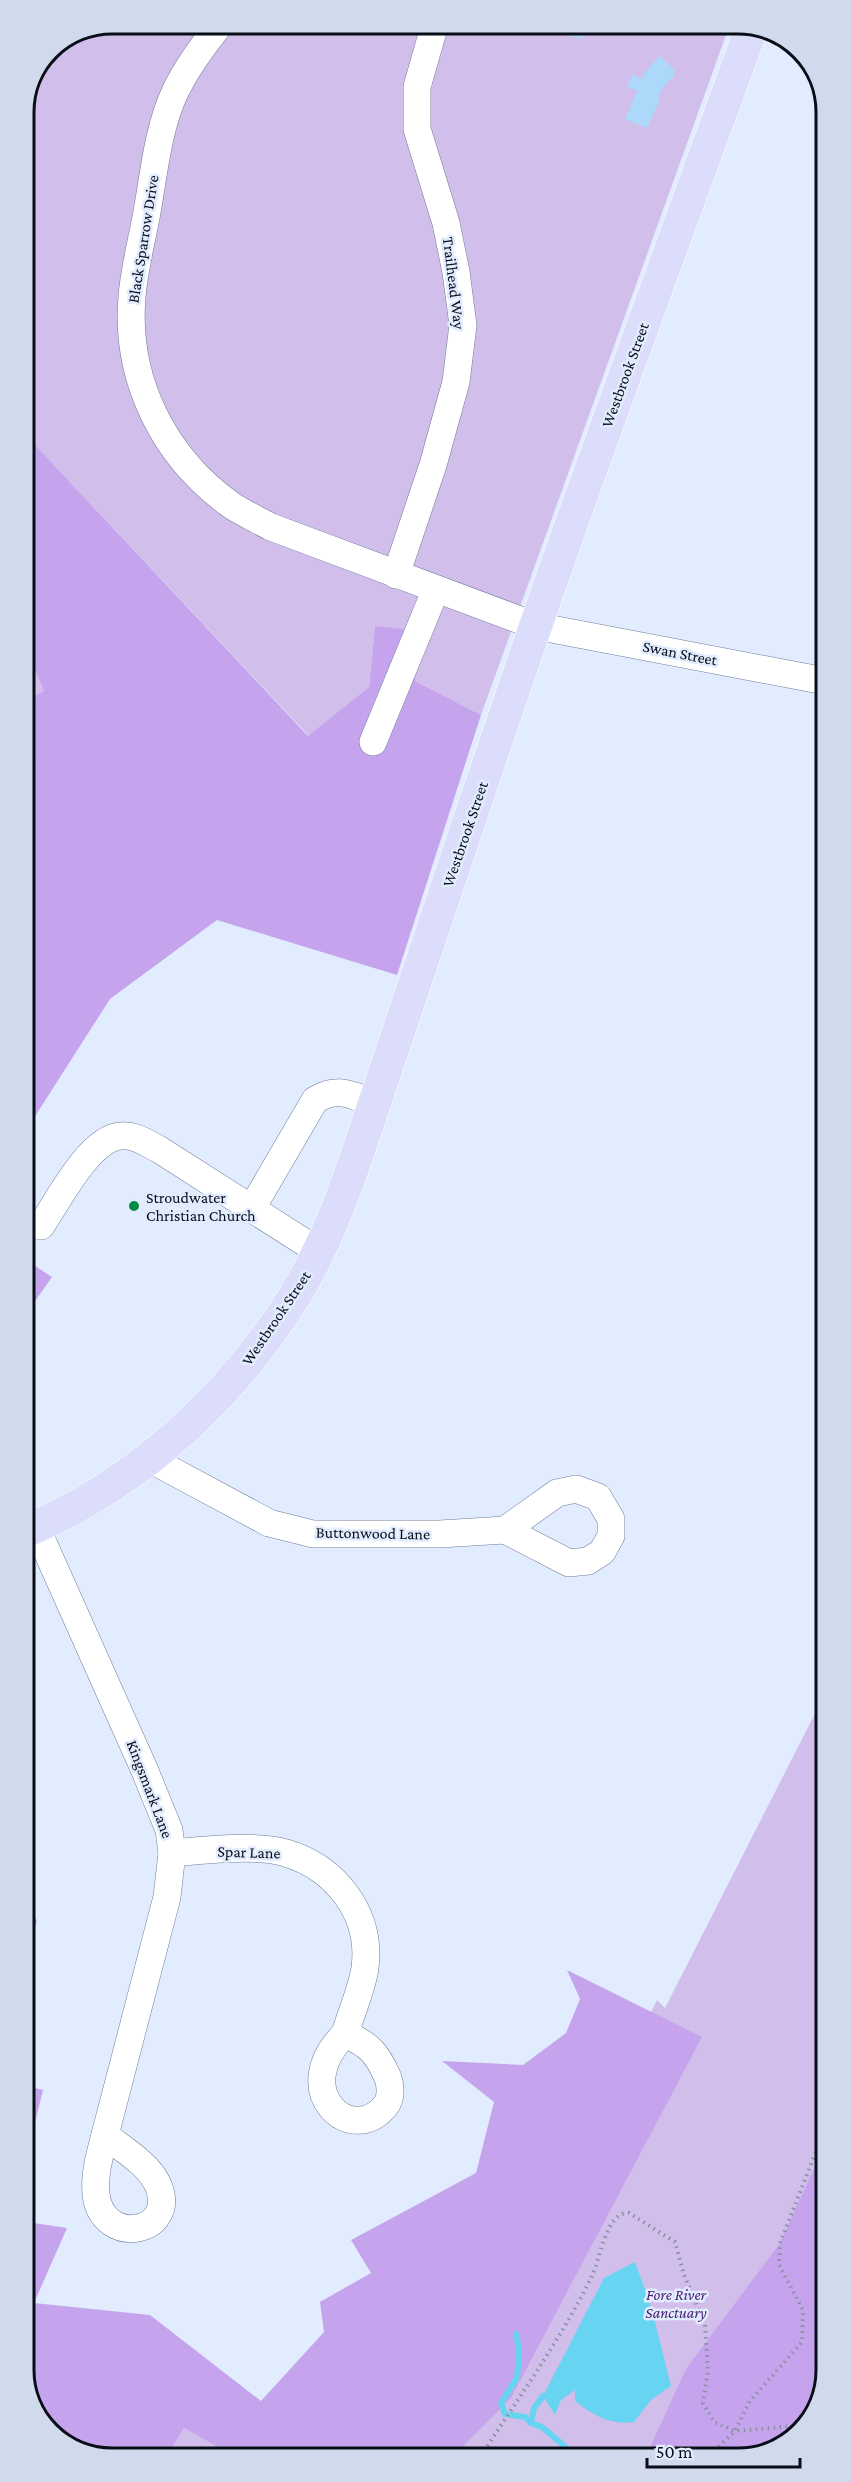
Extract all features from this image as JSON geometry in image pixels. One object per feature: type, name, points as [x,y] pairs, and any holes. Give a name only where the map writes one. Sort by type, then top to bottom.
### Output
[{"type":"main road","name":"Westbrook Street","points":[[34,1527],[91,1497],[150,1459],[240,1372],[295,1295],[318,1251],[344,1190],[375,1103],[589,472],[749,36]]},
{"type":"street","name":"Black Sparrow Drive","points":[[212,34],[194,58],[174,94],[161,137],[132,297],[132,339],[140,381],[152,415],[170,445],[196,475],[232,505],[271,527],[536,626]]},
{"type":"street","name":"Trailhead Way","points":[[396,575],[434,465],[453,393],[462,325],[456,272],[446,223],[417,129],[417,87],[432,35]]},
{"type":"street","points":[[373,742],[436,589]]},
{"type":"street","name":"Swan Street","points":[[536,626],[816,679]]},
{"type":"street","points":[[252,1208],[315,1100],[327,1093],[341,1092],[375,1103]]},
{"type":"street","points":[[41,1226],[93,1149],[120,1136],[137,1138],[160,1150],[318,1251]]},
{"type":"street","name":"Buttonwood Lane","points":[[150,1459],[269,1523],[313,1534],[440,1534],[505,1530]]},
{"type":"street","name":"Kingsmark Lane","points":[[34,1535],[149,1781],[169,1830],[172,1853],[167,1897],[105,2135]]},
{"type":"street","name":"Spar Lane","points":[[172,1853],[253,1850],[285,1852],[312,1864],[332,1877],[349,1897],[364,1938],[365,1968],[345,2034]]},
{"type":"path","points":[[717,2448],[735,2431],[750,2401],[802,2342],[803,2310],[779,2265],[780,2243],[816,2152]]},
{"type":"path","points":[[487,2448],[518,2401],[593,2274],[604,2238],[617,2216],[623,2212],[629,2213],[675,2242],[684,2275],[705,2324],[708,2372],[703,2403],[714,2422],[735,2431],[792,2426]]},
{"type":"green space","points":[[113,34],[726,35],[481,715],[415,681],[375,626],[369,687],[309,736],[34,444],[34,113],[40,83],[48,69],[57,57],[83,40]]},
{"type":"green space","points":[[34,668],[44,691],[34,696]]},
{"type":"green space","name":"Fore River Sanctuary","points":[[816,1712],[816,2369],[815,2385],[808,2404],[800,2417],[782,2434],[768,2442],[749,2447],[426,2448],[449,2422],[657,2000],[665,2008]]},
{"type":"green space","points":[[184,2428],[218,2447],[173,2447]]},
{"type":"shaded area","points":[[34,444],[308,736],[369,687],[375,626],[418,631],[415,681],[481,715],[397,975],[217,920],[110,999],[34,1118],[34,696],[44,691],[34,668]]},
{"type":"shaded area","points":[[34,1265],[52,1277],[34,1303]]},
{"type":"shaded area","points":[[567,1970],[702,2037],[511,2398],[461,2448],[218,2447],[184,2428],[173,2447],[108,2447],[83,2442],[54,2421],[43,2404],[35,2380],[34,2303],[150,2315],[261,2401],[324,2332],[320,2302],[371,2273],[351,2240],[476,2173],[494,2102],[442,2061],[523,2065],[566,2033],[580,1999]]},
{"type":"shaded area","points":[[34,2088],[43,2090],[34,2126]]},
{"type":"shaded area","points":[[816,2164],[815,2385],[800,2417],[782,2434],[759,2445],[738,2448],[650,2448],[686,2369],[780,2243]]},
{"type":"shaded area","points":[[34,2223],[67,2228],[34,2303]]},
{"type":"water","points":[[635,2262],[650,2303],[671,2386],[651,2400],[634,2422],[610,2421],[596,2415],[575,2401],[575,2390],[561,2400],[555,2415],[543,2396],[604,2278]]},
{"type":"building","points":[[571,35],[583,35],[582,39]]},
{"type":"building","points":[[660,56],[675,70],[673,73],[675,75],[661,90],[658,98],[660,99],[647,128],[625,119],[637,91],[627,87],[632,75],[642,79],[644,73]]},
{"type":"waterway","points":[[516,2334],[519,2349],[517,2378],[501,2403],[505,2414],[525,2417],[531,2423]]},
{"type":"waterway","points":[[543,2396],[534,2408],[531,2423],[542,2427],[566,2448]]},
{"type":"place","name":"Stroudwater Christian Church","points":[[134,1206]]}]
